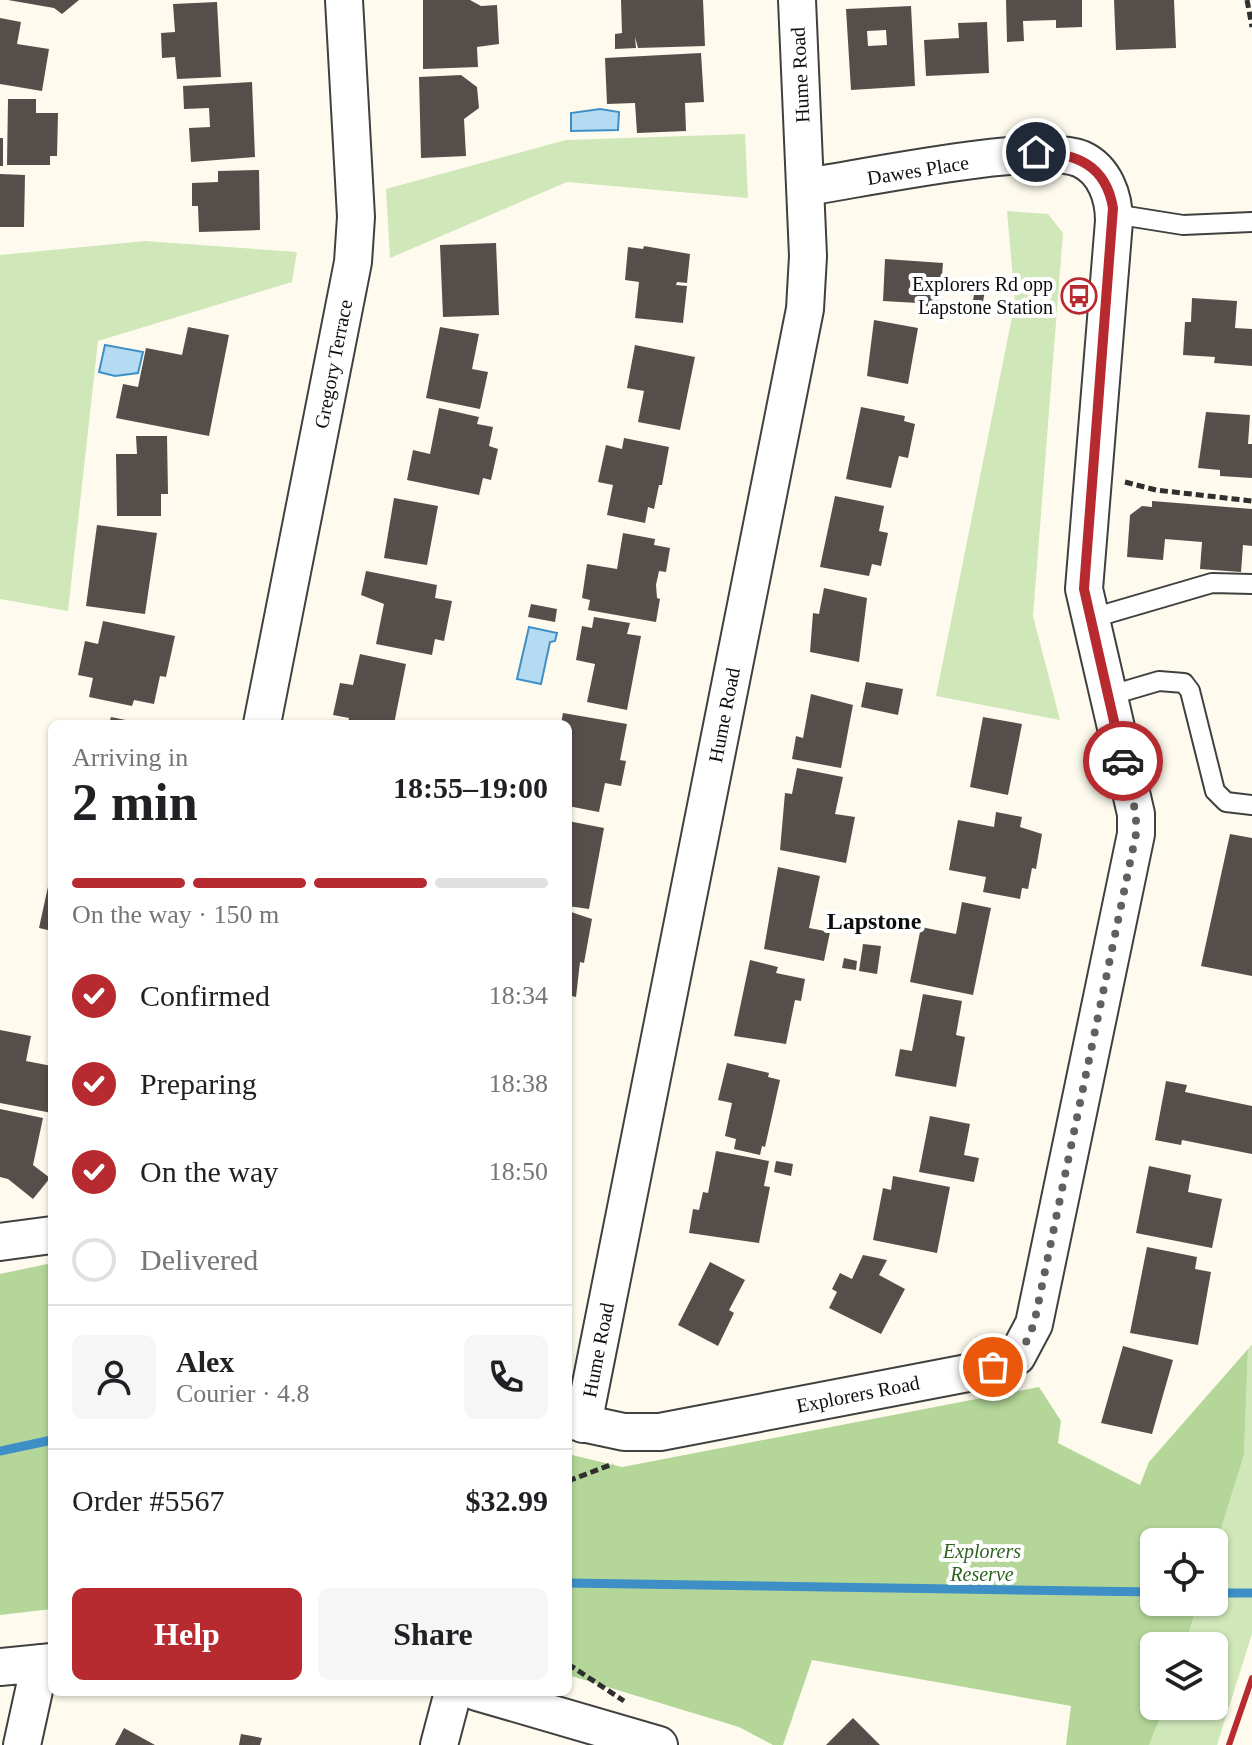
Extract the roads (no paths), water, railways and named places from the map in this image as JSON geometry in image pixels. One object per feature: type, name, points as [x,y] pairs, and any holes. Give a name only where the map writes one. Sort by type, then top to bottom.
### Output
[{"type":"street","name":"Gregory Terrace","points":[[263,720],[353,262],[356,217],[344,0]]},
{"type":"street","name":"Hume Road","points":[[576,1422],[805,309],[808,256],[797,0]]},
{"type":"street","name":"Dawes Place","points":[[806,187],[1036,152],[1078,158]]},
{"type":"street","name":"Explorers Road","points":[[576,1422],[643,1434],[660,1432],[978,1371],[1006,1362],[1023,1349],[1034,1324],[1136,834],[1136,814],[1084,589],[1114,214],[1101,174],[1078,158]]},
{"type":"street","points":[[0,1242],[48,1236]]},
{"type":"street","points":[[0,1667],[46,1663],[22,1745]]},
{"type":"street","points":[[439,1745],[452,1696]]},
{"type":"street","points":[[491,1696],[659,1745]]},
{"type":"lane","points":[[1114,214],[1193,225],[1252,222]]},
{"type":"lane","points":[[1089,619],[1212,583],[1252,584]]},
{"type":"lane","points":[[1108,696],[1159,681],[1184,683],[1190,691],[1215,791],[1226,802],[1252,805]]},
{"type":"water","points":[[600,109],[619,112],[618,130],[571,131],[571,113]]},
{"type":"water","points":[[105,345],[143,352],[138,373],[115,376],[99,372]]},
{"type":"water","points":[[529,627],[557,633],[555,641],[550,642],[541,684],[517,679]]},
{"type":"waterway","points":[[0,1451],[48,1441]]},
{"type":"waterway","points":[[572,1583],[1140,1592]]},
{"type":"waterway","points":[[1228,1593],[1252,1593]]},
{"type":"railway","points":[[1229,1745],[1252,1678]]},
{"type":"place","name":"Explorers Rd opp Lapstone Station","points":[[1079,296]]},
{"type":"district","name":"Lapstone","points":[[874,921]]},
{"type":"park label","name":"Explorers Reserve","points":[[982,1562]]}]
